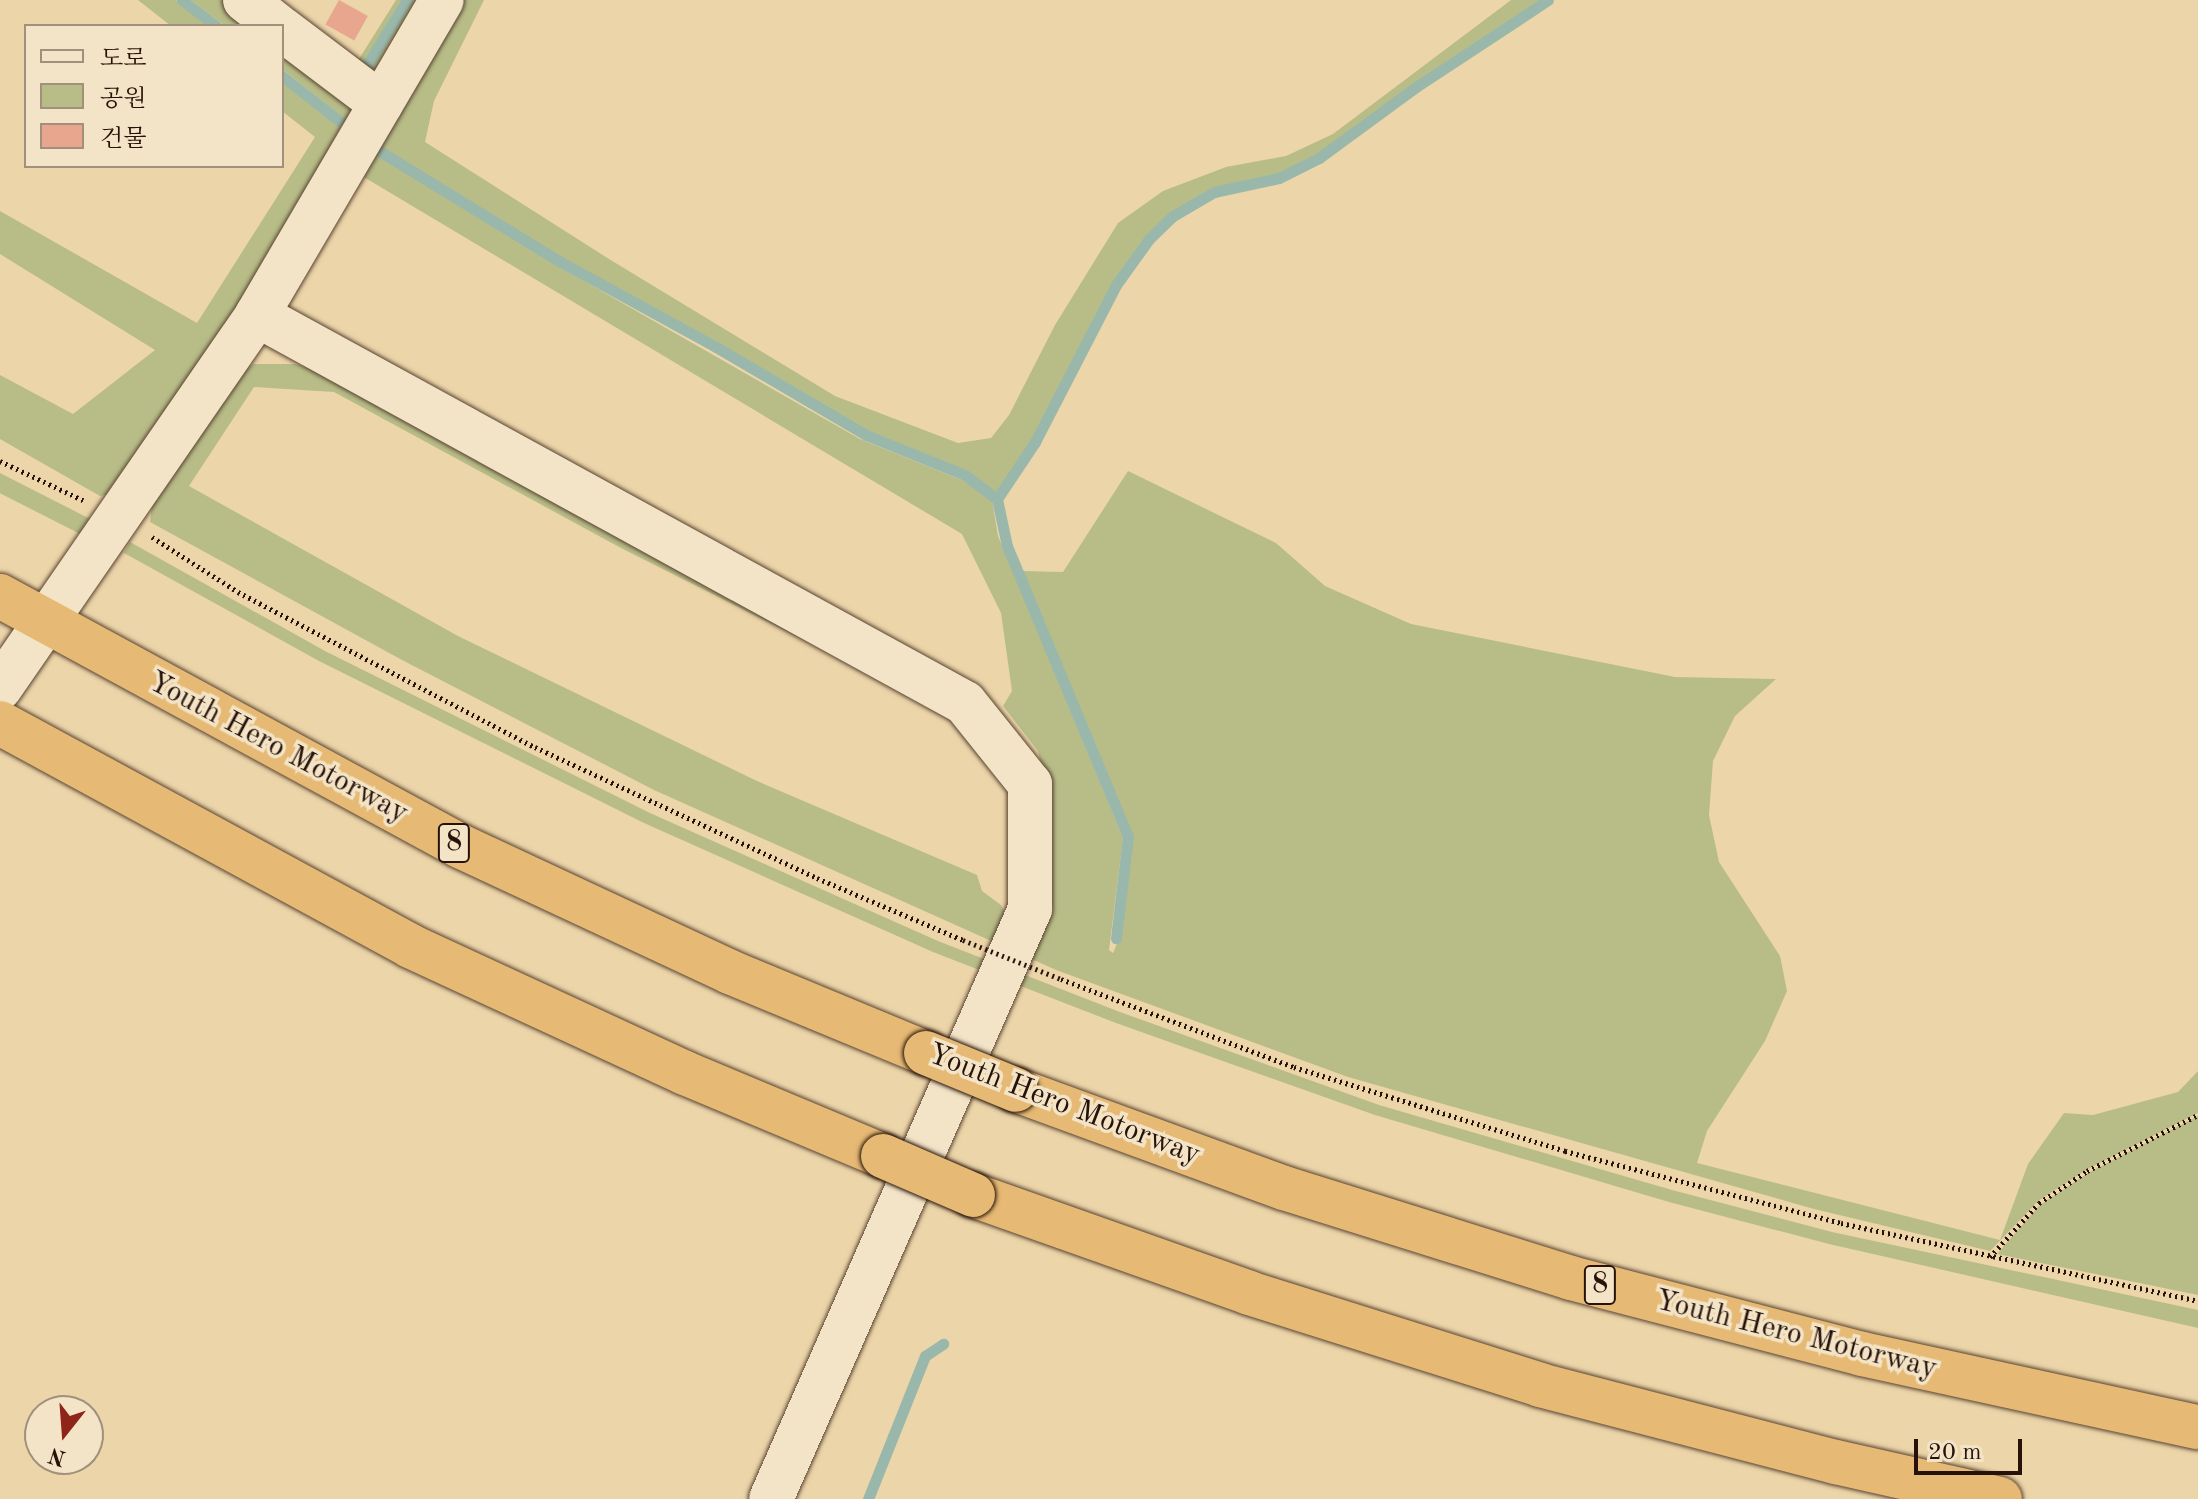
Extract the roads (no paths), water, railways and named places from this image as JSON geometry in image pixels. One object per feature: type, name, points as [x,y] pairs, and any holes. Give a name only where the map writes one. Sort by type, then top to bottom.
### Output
[{"type":"highway","name":"Youth Hero Motorway","points":[[0,596],[460,846],[730,972],[1016,1090],[1284,1188],[1571,1278],[1862,1354],[2198,1427]]},
{"type":"highway","points":[[0,723],[410,946],[685,1073],[973,1195],[1249,1293],[1540,1385],[1836,1462],[2000,1499]]},
{"type":"street","points":[[245,0],[275,24]]},
{"type":"street","points":[[0,688],[48,623],[257,315],[442,0]]},
{"type":"street","points":[[284,32],[371,121]]},
{"type":"street","points":[[257,315],[965,703],[1030,784],[1030,909],[771,1499]]},
{"type":"waterway","points":[[182,0],[213,24]]},
{"type":"waterway","points":[[364,70],[407,0]]},
{"type":"waterway","points":[[368,144],[559,261],[716,347],[866,435],[965,475],[997,499],[1035,442],[1116,285],[1149,239],[1173,216],[1214,192],[1279,178],[1319,158],[1416,87],[1548,0]]},
{"type":"waterway","points":[[284,78],[355,133]]},
{"type":"waterway","points":[[997,499],[1007,546],[1128,836],[1116,938]]},
{"type":"waterway","points":[[868,1499],[925,1356],[943,1344]]}]
